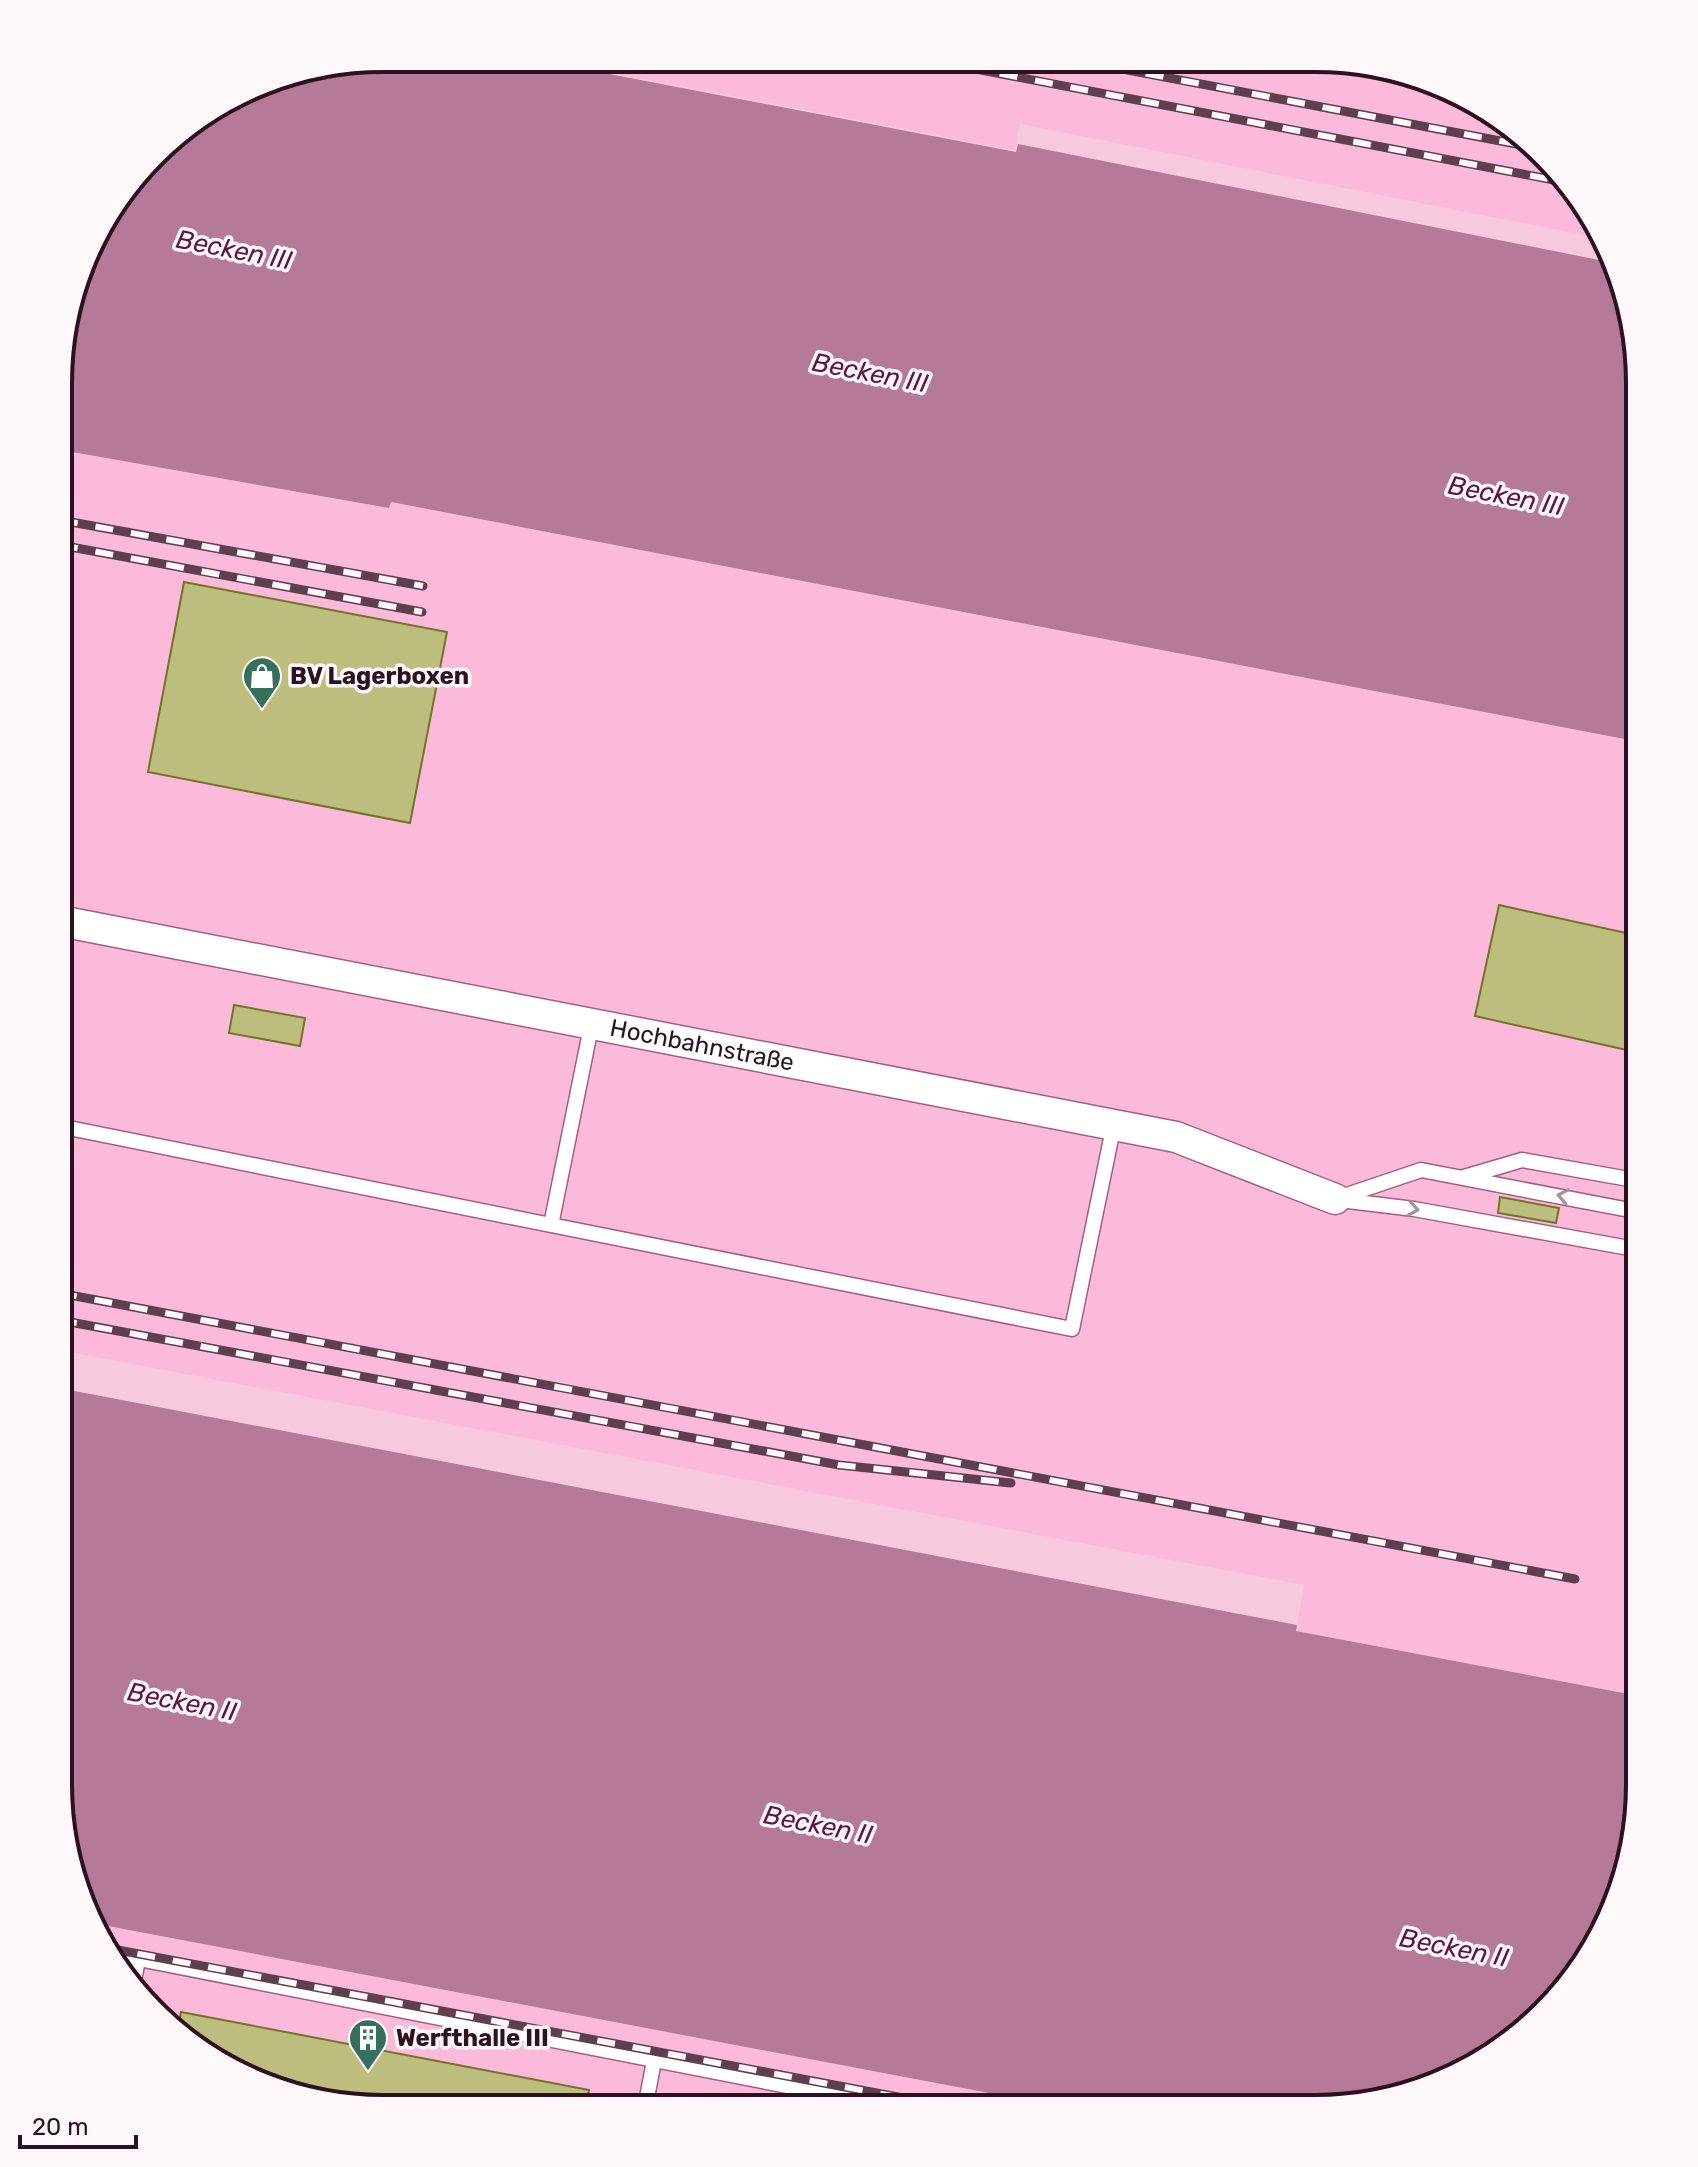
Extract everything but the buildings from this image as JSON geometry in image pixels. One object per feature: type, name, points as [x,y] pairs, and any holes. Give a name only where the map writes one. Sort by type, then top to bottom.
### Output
[{"type":"street","name":"Hochbahnstraße","points":[[72,923],[592,1021],[1176,1137],[1335,1199]]},
{"type":"lane","points":[[551,1225],[592,1021]]},
{"type":"lane","points":[[72,1129],[1072,1329],[1114,1124]]},
{"type":"lane","points":[[1463,1177],[1522,1160],[1626,1179]]},
{"type":"lane","points":[[1335,1199],[1421,1170],[1626,1209]]},
{"type":"lane","points":[[1335,1199],[1414,1209],[1626,1247]]},
{"type":"lane","points":[[123,1956],[832,2095]]},
{"type":"lane","points":[[136,1972],[138,1959]]},
{"type":"lane","points":[[647,2095],[654,2061]]},
{"type":"shaded area","points":[[608,72],[1315,72],[1376,78],[1415,88],[1453,104],[1488,124],[1520,149],[1549,178],[1574,210],[1589,236],[1020,124],[1014,150]]},
{"type":"shaded area","points":[[72,452],[388,508],[390,502],[1626,739],[1626,1694],[1296,1631],[1304,1585],[72,1352]]},
{"type":"shaded area","points":[[106,1926],[999,2095],[383,2095],[322,2089],[283,2079],[245,2063],[194,2031],[149,1989],[124,1957]]},
{"type":"water","name":"Becken III","points":[[383,72],[599,72],[1016,152],[1018,144],[1600,260],[1620,322],[1625,362],[1626,739],[391,502],[389,508],[72,452],[72,383],[78,322],[88,283],[104,245],[124,210],[163,163],[194,136],[227,114],[283,88],[342,75]]},
{"type":"water","name":"Becken II","points":[[72,1390],[1297,1625],[1296,1631],[1626,1694],[1625,1805],[1620,1845],[1610,1884],[1594,1922],[1562,1973],[1535,2004],[1488,2043],[1453,2063],[1415,2079],[1356,2092],[1315,2095],[999,2095],[106,1926],[88,1884],[78,1845],[73,1805]]},
{"type":"railway","points":[[991,72],[1550,179]]},
{"type":"railway","points":[[1138,72],[1513,143]]},
{"type":"railway","points":[[72,522],[423,586]]},
{"type":"railway","points":[[72,547],[422,612]]},
{"type":"railway","points":[[72,1295],[1575,1579]]},
{"type":"railway","points":[[72,1322],[839,1465],[1011,1483]]},
{"type":"railway","points":[[120,1950],[887,2095]]},
{"type":"place","name":"BV Lagerboxen","points":[[262,710]]},
{"type":"place","name":"Werfthalle III","points":[[368,2072]]}]
